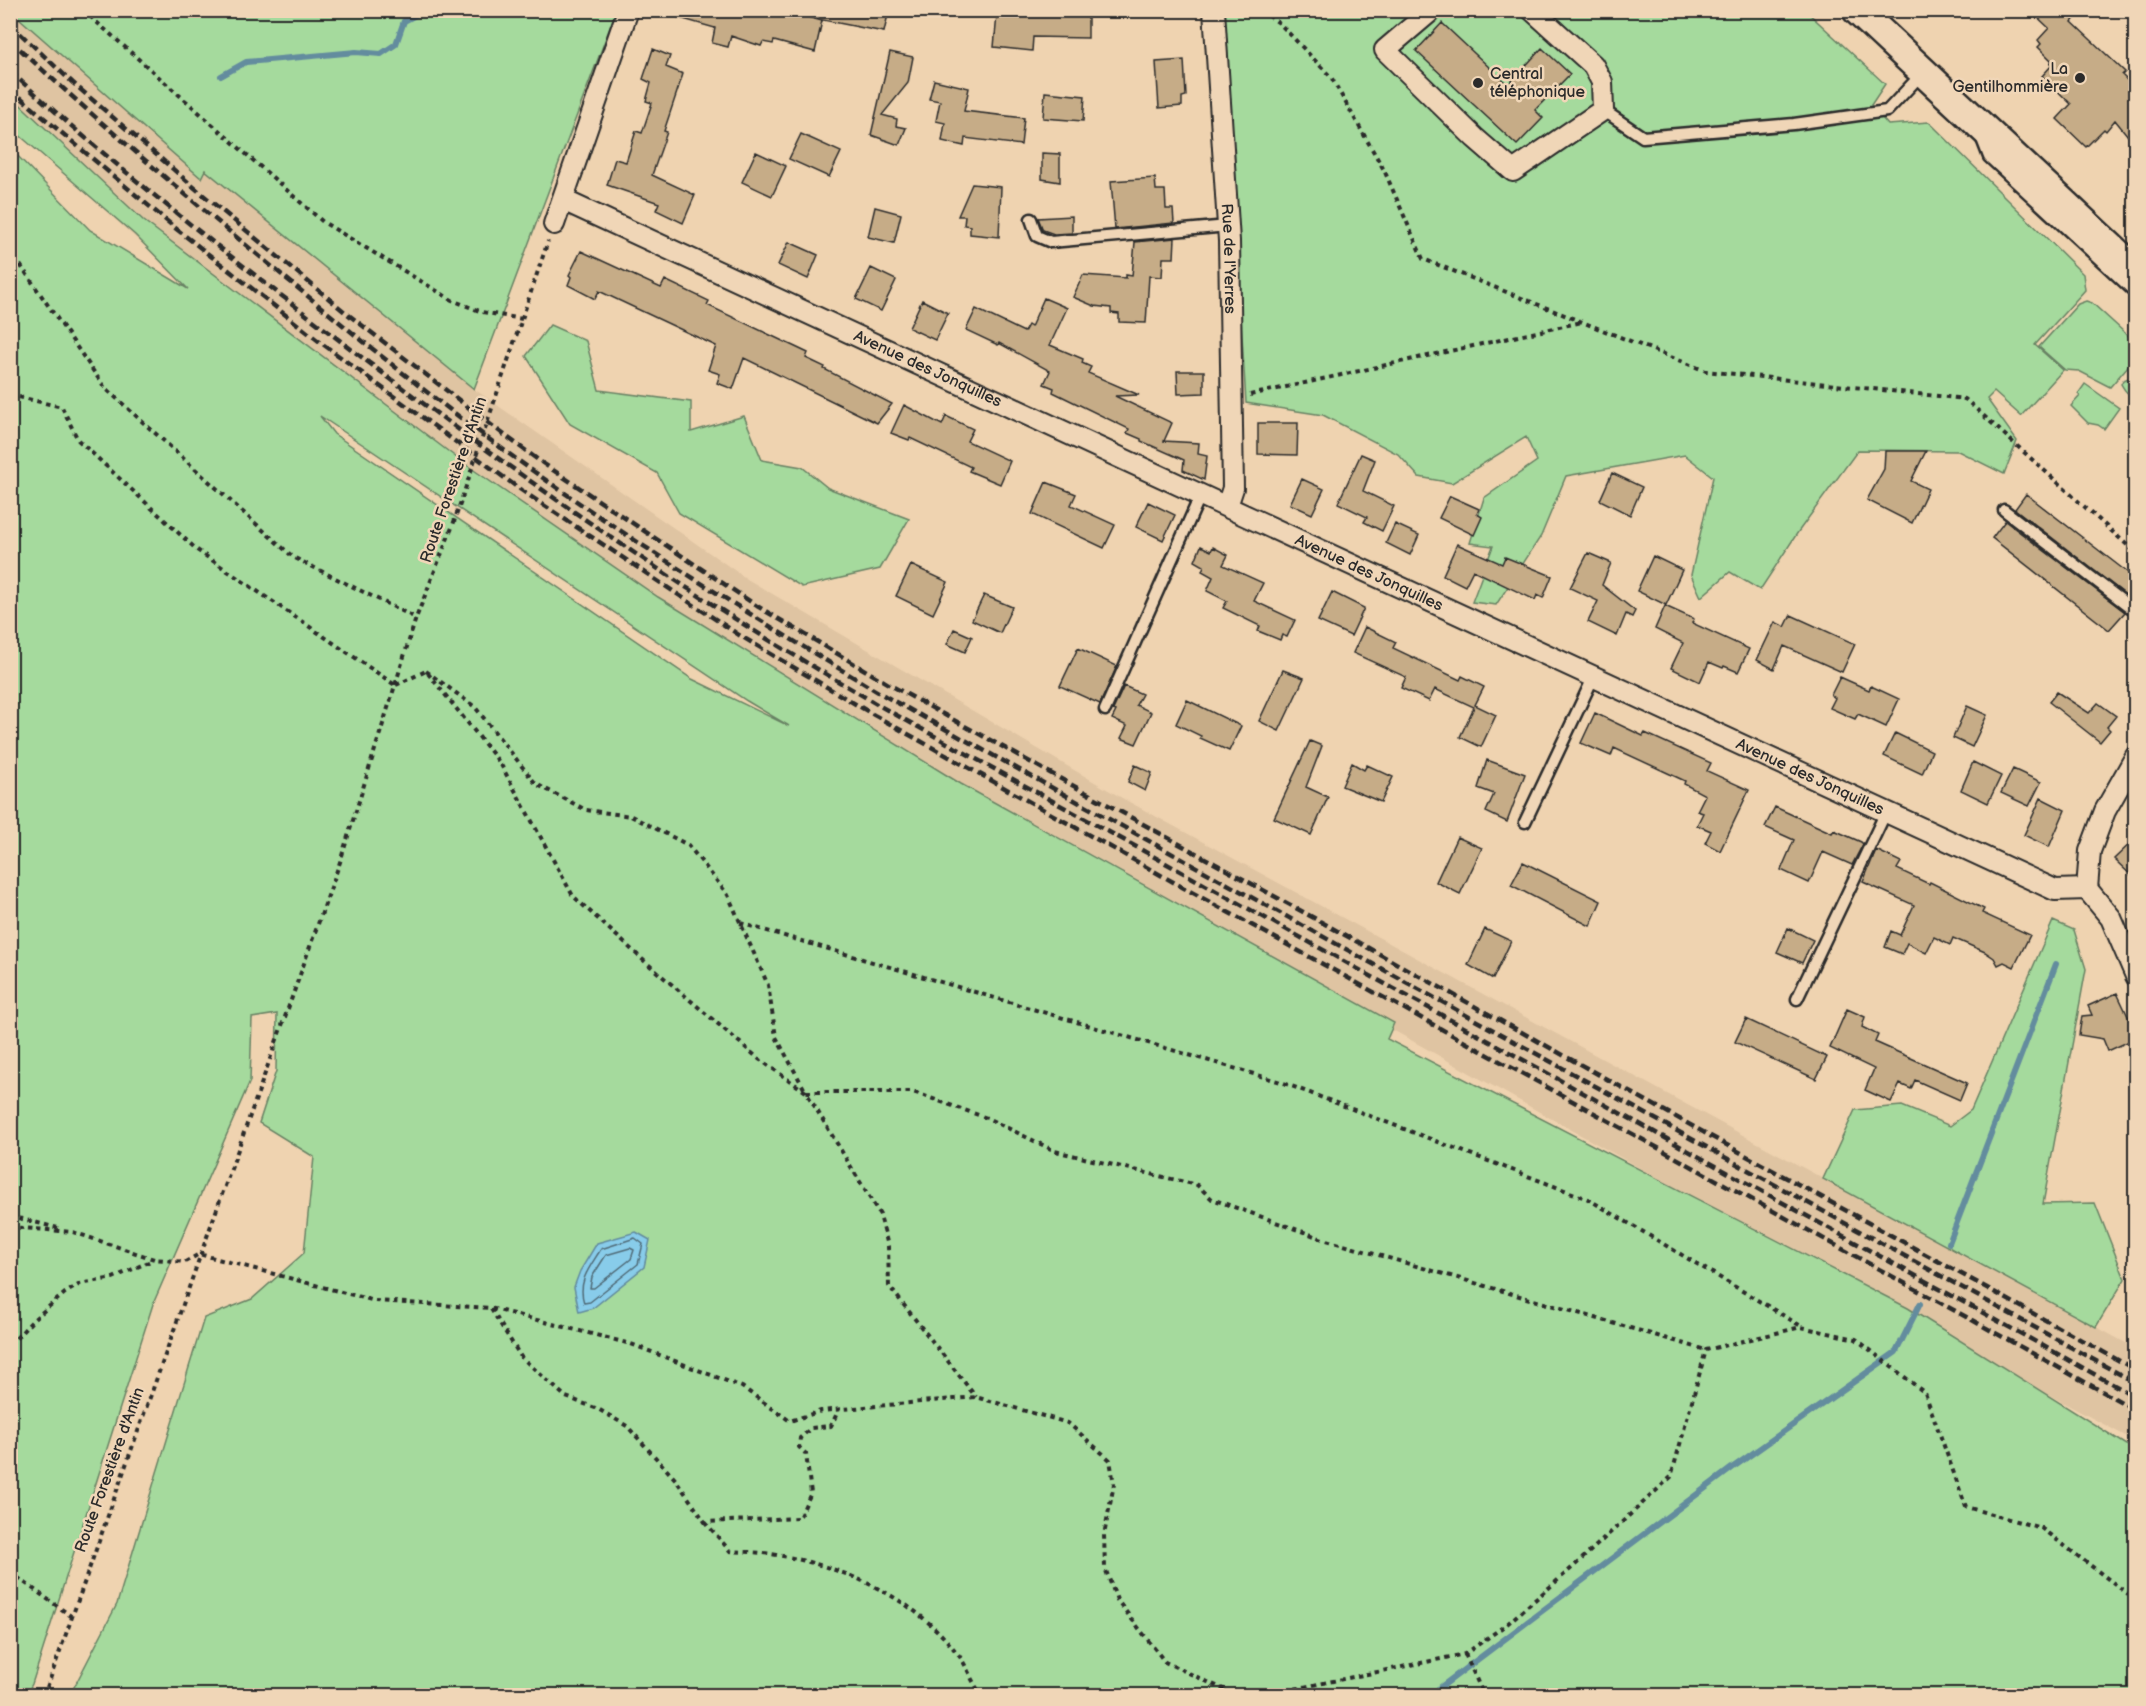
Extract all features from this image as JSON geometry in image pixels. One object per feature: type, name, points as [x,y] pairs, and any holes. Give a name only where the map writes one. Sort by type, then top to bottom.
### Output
[{"type":"main road","points":[[1857,10],[2136,271]]},
{"type":"street","points":[[554,224],[628,10]]},
{"type":"street","name":"Rue de l'Yerres","points":[[1214,10],[1228,226],[1233,488],[1227,506]]},
{"type":"street","points":[[1432,10],[1385,50],[1475,138],[1513,171],[1603,110],[1602,82],[1593,65],[1532,10]]},
{"type":"street","name":"Avenue des Jonquilles","points":[[563,200],[2055,890],[2087,889]]},
{"type":"street","points":[[2136,756],[2105,811],[2090,851],[2087,889],[2111,918],[2136,976]]},
{"type":"lane","points":[[1603,110],[1643,136],[1794,124],[1887,111],[1916,80],[1922,70]]},
{"type":"lane","points":[[1976,122],[1989,157],[2136,293]]},
{"type":"lane","points":[[1031,219],[1037,236],[1051,242],[1228,226]]},
{"type":"lane","points":[[1105,710],[1201,494]]},
{"type":"lane","points":[[2004,510],[2130,607],[2136,605]]},
{"type":"lane","points":[[1525,822],[1594,676]]},
{"type":"lane","points":[[1797,999],[1886,812]]},
{"type":"path","points":[[83,10],[323,222],[452,300],[482,312],[522,319]]},
{"type":"path","points":[[1261,10],[1279,23],[1331,77],[1384,170],[1423,259],[1706,371],[1965,399],[2136,553]]},
{"type":"path","name":"Route Forestière d'Antin","points":[[44,1695],[70,1616],[340,862],[416,618],[453,525],[554,224]]},
{"type":"path","points":[[10,250],[105,387],[131,411],[293,557],[416,618]]},
{"type":"path","points":[[1231,399],[1582,322]]},
{"type":"path","points":[[10,395],[62,406],[78,440],[197,550],[395,685],[426,671]]},
{"type":"path","points":[[426,671],[475,707],[536,784],[586,810],[631,816],[688,845],[728,896],[768,985],[776,1037],[806,1092],[880,1215],[888,1246],[889,1286],[976,1397]]},
{"type":"path","points":[[426,671],[500,763],[573,896],[642,959],[759,1059],[806,1092],[913,1092],[987,1118],[1055,1151],[1197,1185],[1212,1200],[1323,1239],[1706,1350],[1801,1327]]},
{"type":"path","points":[[740,923],[1281,1082],[1588,1199],[1801,1327],[1856,1339],[1925,1392],[1966,1507],[2041,1528],[2136,1600]]},
{"type":"path","points":[[10,1216],[73,1232],[154,1259],[185,1262],[199,1254],[375,1301],[490,1308],[631,1344],[742,1387],[790,1421],[821,1411],[976,1397],[1068,1423],[1110,1460],[1114,1484],[1104,1535],[1105,1568],[1117,1600],[1165,1662],[1238,1695]]},
{"type":"path","points":[[10,1227],[73,1232]]},
{"type":"path","points":[[10,1345],[33,1320],[65,1293],[80,1284],[113,1278],[154,1259]]},
{"type":"path","points":[[490,1308],[521,1358],[566,1397],[598,1409],[627,1426],[676,1480],[705,1522],[730,1551],[770,1554],[823,1566],[875,1585],[927,1621],[958,1653],[976,1687],[983,1695]]},
{"type":"path","points":[[1260,1695],[1465,1654],[1507,1624],[1574,1567],[1671,1477],[1706,1350]]},
{"type":"path","points":[[705,1522],[799,1518],[811,1493],[806,1454],[799,1447],[800,1438],[812,1428],[831,1426],[839,1409]]},
{"type":"path","points":[[10,1572],[70,1616]]},
{"type":"path","points":[[1465,1654],[1484,1695]]},
{"type":"path","points":[[1171,1695],[1218,1695]]},
{"type":"shaded area","points":[[11,11],[23,11],[157,131],[474,389],[747,579],[1122,798],[2135,1348],[2135,1441],[1985,1361],[797,697],[421,448],[139,241],[11,125]]},
{"type":"green space","points":[[11,11],[616,11],[474,389],[205,170],[201,178]]},
{"type":"green space","points":[[1223,11],[1806,11],[1885,84],[1871,105],[1888,125],[1929,122],[2083,274],[2085,290],[2035,345],[2063,370],[2021,416],[1994,392],[1987,399],[2017,441],[2004,474],[1958,451],[1858,450],[1798,532],[1760,590],[1730,572],[1701,597],[1691,575],[1713,477],[1685,455],[1566,476],[1541,536],[1496,605],[1472,602],[1493,546],[1470,543],[1484,498],[1537,461],[1526,437],[1452,483],[1419,477],[1398,454],[1323,415],[1246,403]]},
{"type":"green space","points":[[10,95],[144,221],[465,464],[658,597],[961,784],[1394,1023],[1387,1039],[1908,1308],[2135,1450],[2135,1695],[70,1695],[117,1604],[204,1318],[252,1299],[304,1253],[314,1157],[259,1123],[276,1071],[277,1014],[252,1018],[250,1081],[153,1304],[32,1684],[26,1695],[11,1695],[11,149],[90,230],[188,289],[135,235],[11,128]],"holes":[[[320,416],[747,701],[789,726],[692,679],[334,434]]]},
{"type":"green space","points":[[2086,301],[2092,303],[2135,342],[2135,358],[2110,387],[2079,371],[2065,370],[2039,347],[2078,304]]},
{"type":"green space","points":[[550,325],[586,341],[599,390],[691,402],[691,432],[744,416],[762,460],[802,467],[828,488],[909,519],[880,569],[802,587],[679,513],[657,473],[570,424],[526,356]]},
{"type":"green space","points":[[2134,371],[2135,395],[2126,392],[2121,384]]},
{"type":"green space","points":[[2085,384],[2119,408],[2104,429],[2088,423],[2071,406],[2080,396],[2078,394]]},
{"type":"green space","points":[[2053,921],[2074,930],[2086,969],[2043,1204],[2095,1203],[2125,1279],[2096,1327],[1823,1179],[1855,1110],[1902,1106],[1950,1126],[1971,1110]]},
{"type":"water","points":[[636,1232],[650,1240],[644,1267],[593,1308],[579,1312],[574,1287],[580,1271],[597,1243]]},
{"type":"building","points":[[670,10],[782,10],[822,21],[815,52],[774,41],[773,44],[763,42],[761,46],[731,36],[728,47],[712,43],[715,28],[669,15]]},
{"type":"building","points":[[819,10],[889,10],[884,32],[818,19]]},
{"type":"building","points":[[1016,10],[1088,12],[1088,38],[1033,37],[1032,51],[994,47],[997,15],[1015,18]]},
{"type":"building","name":"La Gentilhommière","points":[[2030,10],[2082,10],[2072,22],[2125,72],[2122,75],[2136,89],[2136,146],[2115,120],[2106,131],[2104,129],[2086,147],[2057,119],[2071,104],[2042,76],[2052,65],[2050,63],[2052,61],[2038,47],[2041,44],[2038,40],[2049,28]]},
{"type":"building","name":"Central téléphonique","points":[[1442,23],[1508,85],[1542,48],[1570,74],[1535,110],[1543,118],[1517,145],[1416,51]]},
{"type":"building","points":[[653,49],[670,56],[666,67],[683,74],[652,175],[695,195],[683,223],[656,210],[659,203],[607,185],[615,159],[626,162],[636,131],[642,133],[652,103],[646,101],[651,83],[643,79]]},
{"type":"building","points":[[890,52],[913,57],[908,83],[882,115],[897,119],[896,126],[906,128],[899,145],[871,135]]},
{"type":"building","points":[[1184,60],[1186,96],[1182,97],[1182,106],[1159,108],[1156,62]]},
{"type":"building","points":[[934,80],[969,88],[964,111],[1024,118],[1021,145],[965,138],[964,146],[942,141],[945,123],[936,121],[940,101],[929,99]]},
{"type":"building","points":[[1045,92],[1085,96],[1083,121],[1043,118]]},
{"type":"building","points":[[801,134],[841,152],[829,177],[789,159]]},
{"type":"building","points":[[756,152],[786,166],[772,196],[742,182]]},
{"type":"building","points":[[1042,153],[1060,154],[1060,182],[1042,179]]},
{"type":"building","points":[[1155,178],[1156,190],[1165,190],[1166,209],[1173,209],[1174,223],[1115,229],[1111,181]]},
{"type":"building","points":[[972,184],[1001,187],[999,237],[970,234],[970,226],[964,225],[965,216],[958,216]]},
{"type":"building","points":[[875,207],[901,214],[894,243],[868,237]]},
{"type":"building","points":[[1072,216],[1072,233],[1054,234],[1043,230],[1038,218]]},
{"type":"building","points":[[1175,238],[1174,258],[1163,258],[1162,277],[1149,276],[1146,323],[1119,322],[1119,314],[1111,313],[1111,308],[1094,306],[1073,297],[1083,275],[1126,278],[1126,275],[1132,276],[1135,242]]},
{"type":"building","points":[[789,242],[818,255],[808,279],[778,265]]},
{"type":"building","points":[[581,251],[661,288],[665,280],[709,301],[707,305],[808,353],[806,358],[825,367],[824,369],[892,404],[877,423],[744,358],[733,389],[717,383],[720,374],[708,370],[716,346],[599,291],[595,299],[568,285],[571,277],[569,275]]},
{"type":"building","points":[[871,268],[896,280],[881,311],[856,299]]},
{"type":"building","points":[[1044,298],[1067,308],[1050,345],[1083,359],[1082,363],[1091,367],[1088,373],[1139,395],[1115,396],[1172,423],[1164,441],[1199,443],[1198,454],[1207,456],[1204,480],[1183,470],[1184,460],[1141,441],[1127,433],[1129,429],[1053,392],[1054,388],[1044,384],[1050,371],[999,343],[998,345],[966,330],[976,309],[1024,332],[1028,325],[1031,327]]},
{"type":"building","points":[[922,300],[948,313],[935,340],[909,328]]},
{"type":"building","points":[[1177,371],[1204,371],[1204,393],[1178,394]]},
{"type":"building","points":[[904,405],[942,425],[946,416],[973,429],[967,441],[1010,461],[1000,484],[969,471],[971,467],[910,438],[909,440],[891,433]]},
{"type":"building","points":[[1258,423],[1298,423],[1297,455],[1258,454]]},
{"type":"building","points":[[1885,451],[1926,451],[1911,481],[1928,489],[1912,523],[1867,500],[1884,469]]},
{"type":"building","points":[[1361,454],[1375,460],[1363,491],[1394,506],[1382,531],[1364,522],[1367,517],[1338,503]]},
{"type":"building","points":[[1612,473],[1642,487],[1630,515],[1600,500]]},
{"type":"building","points":[[1302,479],[1324,489],[1312,514],[1290,504]]},
{"type":"building","points":[[1046,482],[1076,494],[1071,505],[1115,525],[1104,548],[1032,514]]},
{"type":"building","points":[[2026,494],[2136,579],[2136,598],[2131,599],[2015,509]]},
{"type":"building","points":[[1450,496],[1479,509],[1477,514],[1482,517],[1474,535],[1439,518]]},
{"type":"building","points":[[1148,502],[1175,515],[1163,540],[1136,527]]},
{"type":"building","points":[[2005,521],[2125,612],[2109,630],[1992,538]]},
{"type":"building","points":[[1395,524],[1419,535],[1410,555],[1386,543]]},
{"type":"building","points":[[1457,544],[1502,564],[1505,557],[1552,576],[1543,598],[1537,595],[1535,600],[1473,570],[1465,586],[1443,575]]},
{"type":"building","points":[[1201,546],[1211,551],[1213,547],[1228,555],[1223,565],[1263,583],[1254,601],[1295,620],[1287,637],[1282,635],[1280,640],[1258,631],[1260,626],[1223,608],[1227,601],[1207,591],[1213,577],[1202,571],[1204,566],[1195,561]]},
{"type":"building","points":[[1588,553],[1611,563],[1602,585],[1635,611],[1632,617],[1626,614],[1617,636],[1588,622],[1598,601],[1570,588]]},
{"type":"building","points":[[1653,556],[1682,570],[1666,605],[1637,591]]},
{"type":"building","points":[[911,565],[948,582],[933,614],[896,596]]},
{"type":"building","points":[[1332,592],[1364,608],[1351,636],[1318,621]]},
{"type":"building","points":[[984,595],[1012,607],[1000,633],[972,620]]},
{"type":"building","points":[[1665,606],[1694,619],[1692,623],[1749,649],[1738,672],[1709,662],[1700,682],[1671,668],[1683,643],[1655,629]]},
{"type":"building","points":[[1791,615],[1855,644],[1842,672],[1784,646],[1774,669],[1757,660],[1775,622],[1785,627]]},
{"type":"building","points":[[1365,627],[1396,642],[1393,648],[1460,680],[1462,676],[1484,687],[1475,705],[1496,715],[1481,747],[1460,737],[1474,707],[1435,689],[1429,701],[1401,688],[1406,677],[1353,653]]},
{"type":"building","points":[[954,629],[972,637],[965,652],[947,644]]},
{"type":"building","points":[[1078,648],[1117,666],[1100,704],[1060,686]]},
{"type":"building","points":[[1283,670],[1304,678],[1279,731],[1259,721]]},
{"type":"building","points":[[1840,677],[1869,690],[1871,686],[1899,699],[1886,727],[1858,714],[1855,719],[1830,708],[1835,698],[1831,695]]},
{"type":"building","points":[[1124,686],[1142,694],[1136,705],[1151,712],[1136,744],[1121,738],[1127,726],[1112,719],[1116,711],[1113,710]]},
{"type":"building","points":[[2057,692],[2089,713],[2098,703],[2116,716],[2107,727],[2110,730],[2100,742],[2049,702]]},
{"type":"building","points":[[1187,700],[1241,726],[1229,751],[1176,724]]},
{"type":"building","points":[[1967,706],[1987,715],[1972,747],[1953,738]]},
{"type":"building","points":[[1595,713],[1643,736],[1645,733],[1711,763],[1707,771],[1749,790],[1720,851],[1705,843],[1711,831],[1697,825],[1703,813],[1697,811],[1705,795],[1684,784],[1685,781],[1614,748],[1611,756],[1581,743]]},
{"type":"building","points":[[1895,733],[1932,751],[1922,774],[1884,756]]},
{"type":"building","points":[[1310,741],[1322,746],[1306,787],[1328,797],[1311,835],[1274,818]]},
{"type":"building","points":[[1487,760],[1525,774],[1507,822],[1486,812],[1494,794],[1478,788]]},
{"type":"building","points":[[1973,762],[2001,776],[1988,803],[1961,790]]},
{"type":"building","points":[[1352,763],[1364,770],[1367,765],[1393,777],[1381,802],[1342,786]]},
{"type":"building","points":[[1135,765],[1152,773],[1145,791],[1128,782]]},
{"type":"building","points":[[2013,769],[2041,782],[2029,806],[2001,793]]},
{"type":"building","points":[[2041,798],[2065,810],[2049,847],[2024,835]]},
{"type":"building","points":[[1775,807],[1832,833],[1834,830],[1861,842],[1863,844],[1852,865],[1823,852],[1809,883],[1781,870],[1794,840],[1765,827]]},
{"type":"building","points":[[1457,837],[1482,848],[1460,894],[1436,882]]},
{"type":"building","points":[[2136,838],[2136,880],[2114,859]]},
{"type":"building","points":[[1876,850],[1901,862],[1897,869],[1929,884],[1930,882],[1984,909],[1982,913],[2030,935],[2014,967],[2004,962],[1998,965],[1994,958],[1985,952],[1953,938],[1950,945],[1934,937],[1926,953],[1907,943],[1902,954],[1885,947],[1891,931],[1900,935],[1914,905],[1863,882]]},
{"type":"building","points":[[1523,862],[1601,901],[1590,926],[1511,885]]},
{"type":"building","points":[[1788,928],[1813,940],[1802,963],[1777,952]]},
{"type":"building","points":[[1485,929],[1511,941],[1493,979],[1468,965]]},
{"type":"building","points":[[2117,993],[2136,1033],[2136,1038],[2108,1051],[2103,1039],[2079,1035],[2082,1016],[2092,1015],[2088,1006]]},
{"type":"building","points":[[1847,1009],[1865,1017],[1862,1027],[1878,1035],[1875,1042],[1967,1083],[1960,1100],[1915,1080],[1911,1089],[1900,1084],[1891,1102],[1865,1090],[1874,1069],[1830,1048]]},
{"type":"building","points":[[1746,1019],[1827,1057],[1816,1079],[1735,1042]]},
{"type":"waterway","points":[[221,76],[246,62],[356,52],[381,54],[396,44],[404,21],[425,10]]},
{"type":"waterway","points":[[1949,1243],[2056,964]]},
{"type":"waterway","points":[[1429,1696],[1732,1468],[1896,1352],[1920,1304]]},
{"type":"railway","points":[[10,24],[73,83],[202,194],[345,312],[541,462],[757,606],[892,686],[2136,1370]]},
{"type":"railway","points":[[10,40],[200,207],[430,394],[533,471],[707,587],[885,696],[2136,1383]]},
{"type":"railway","points":[[10,71],[77,131],[180,216],[398,384],[511,468],[627,548],[762,635],[880,706],[2136,1397]]},
{"type":"railway","points":[[10,88],[174,227],[320,342],[521,490],[739,635],[874,715],[1184,888],[2136,1410]]},
{"type":"place","name":"La Gentilhommière","points":[[2080,78]]},
{"type":"place","name":"Central téléphonique","points":[[1478,83]]}]
